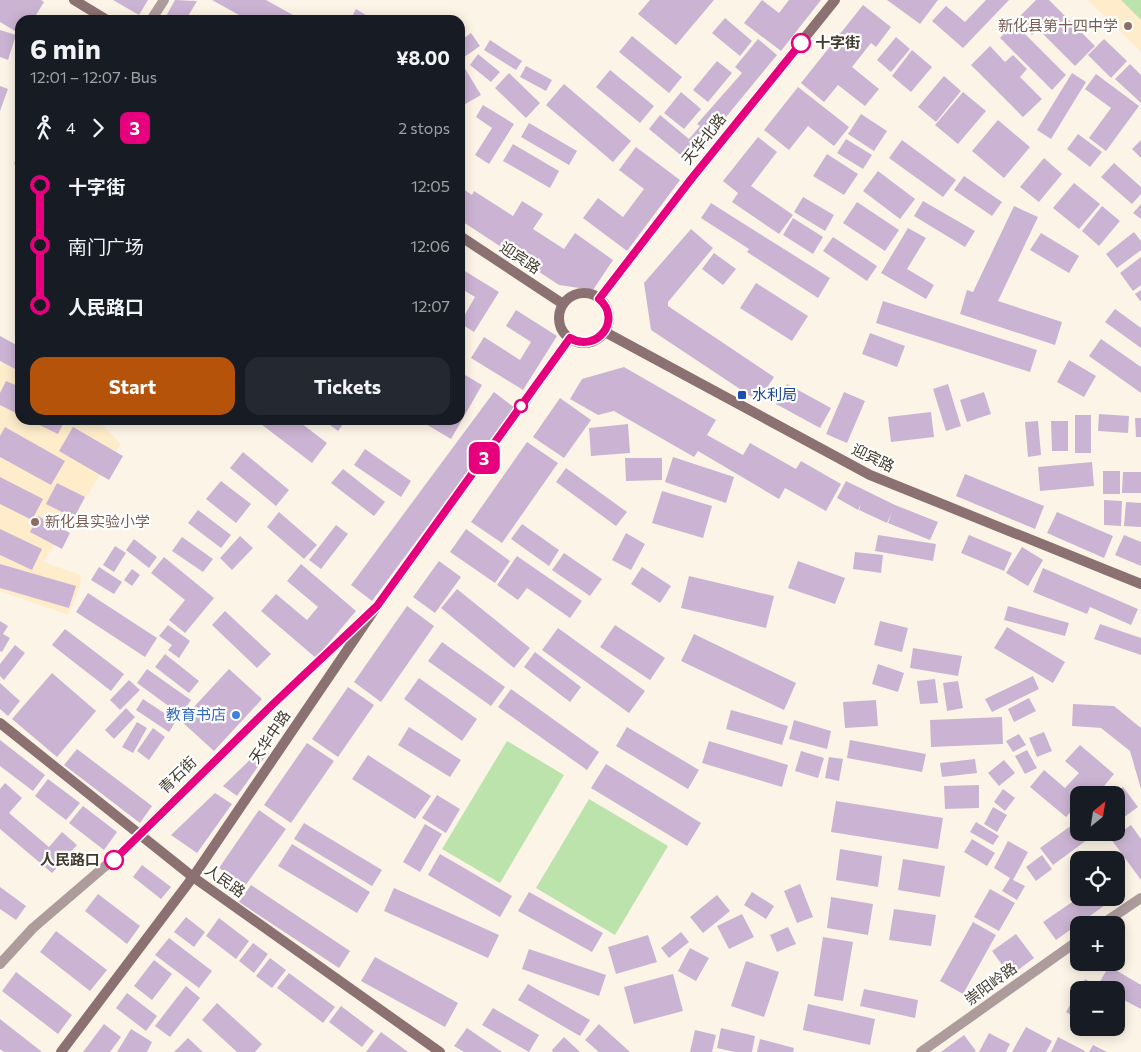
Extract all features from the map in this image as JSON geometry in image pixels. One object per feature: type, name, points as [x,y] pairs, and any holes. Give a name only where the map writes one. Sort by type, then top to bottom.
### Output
[{"type":"street","points":[[74,0],[99,15]]},
{"type":"street","points":[[154,15],[164,0]]},
{"type":"street","name":"天华北路","points":[[599,299],[692,178],[835,0]]},
{"type":"street","name":"迎宾路","points":[[465,239],[563,304]]},
{"type":"street","points":[[588,293],[599,299],[607,308],[609,316],[608,324],[599,338],[583,343],[570,338],[562,331],[559,315],[563,304],[572,296],[588,293]]},
{"type":"street","name":"迎宾路","points":[[604,332],[870,474],[1141,584]]},
{"type":"street","name":"天华中路","points":[[60,1052],[193,877],[377,606],[570,338]]},
{"type":"street","name":"青石街","points":[[0,964],[33,928],[124,850],[271,706],[377,606]]},
{"type":"street","name":"人民路","points":[[0,723],[193,877],[440,1052]]},
{"type":"street","points":[[1114,916],[1141,898]]},
{"type":"street","name":"崇阳岭路","points":[[921,1052],[1070,946]]},
{"type":"shaded area","name":"新化县第十四中学","points":[[1088,0],[1141,0],[1141,52]]},
{"type":"shaded area","name":"新化县实验小学","points":[[6,356],[15,361],[15,425],[102,425],[121,444],[43,562],[81,575],[80,587],[68,615],[0,591],[0,366]]},
{"type":"green space","points":[[1121,0],[1141,0],[1141,20]]},
{"type":"green space","points":[[507,741],[564,775],[500,883],[442,849]]},
{"type":"green space","points":[[589,799],[668,846],[615,935],[536,888]]},
{"type":"building","points":[[0,0],[41,0],[44,2],[36,15],[15,15],[15,31],[0,22]]},
{"type":"building","points":[[113,0],[148,0],[139,15]]},
{"type":"building","points":[[175,0],[197,1],[189,15],[167,15]]},
{"type":"building","points":[[212,0],[266,0],[293,15],[239,15]]},
{"type":"building","points":[[650,0],[714,0],[676,45],[638,14]]},
{"type":"building","points":[[762,0],[779,13],[789,0],[821,0],[781,51],[744,23]]},
{"type":"building","points":[[887,0],[938,0],[920,24]]},
{"type":"building","points":[[986,0],[1009,0],[963,48],[932,21],[946,6],[965,22]]},
{"type":"building","points":[[1036,0],[1049,0],[1095,46],[1075,66],[1038,29],[1032,35],[1016,20]]},
{"type":"building","points":[[863,5],[891,27],[876,47],[871,43],[852,67],[879,89],[865,106],[838,85],[824,102],[801,83]]},
{"type":"building","points":[[356,9],[366,15],[353,15]]},
{"type":"building","points":[[725,18],[752,41],[740,56],[712,33]]},
{"type":"building","points":[[1014,23],[1066,75],[1052,90],[1000,38]]},
{"type":"building","points":[[0,30],[15,35],[15,38],[8,60],[0,57]]},
{"type":"building","points":[[471,33],[480,46],[465,56],[465,37]]},
{"type":"building","points":[[632,36],[682,77],[669,93],[619,52]]},
{"type":"building","points":[[896,37],[910,49],[891,72],[877,60]]},
{"type":"building","points":[[758,39],[777,55],[689,162],[649,129],[660,115],[689,139],[700,126],[697,124],[742,73],[735,67]]},
{"type":"building","points":[[1104,39],[1127,61],[1111,78],[1088,55]]},
{"type":"building","points":[[490,40],[522,61],[516,70],[484,50]]},
{"type":"building","points":[[990,46],[1005,62],[1013,55],[1027,69],[1020,77],[1042,99],[1023,117],[971,65]]},
{"type":"building","points":[[912,50],[932,67],[911,92],[892,76]]},
{"type":"building","points":[[478,54],[500,72],[491,82],[470,65]]},
{"type":"building","points":[[717,61],[732,73],[708,102],[693,90]]},
{"type":"building","points":[[1130,64],[1141,75],[1141,103],[1115,79]]},
{"type":"building","points":[[526,66],[552,80],[546,91],[520,77]]},
{"type":"building","points":[[465,69],[481,95],[465,104]]},
{"type":"building","points":[[610,70],[654,106],[640,123],[596,87]]},
{"type":"building","points":[[509,73],[540,103],[526,118],[495,88]]},
{"type":"building","points":[[1072,73],[1086,82],[1051,139],[1037,130]]},
{"type":"building","points":[[1096,74],[1139,106],[1106,151],[1089,138],[1111,108],[1085,89]]},
{"type":"building","points":[[944,76],[961,91],[936,122],[918,107]]},
{"type":"building","points":[[564,84],[631,141],[613,162],[546,105]]},
{"type":"building","points":[[0,86],[8,89],[0,111]]},
{"type":"building","points":[[798,87],[849,127],[834,146],[808,126],[789,150],[764,130]]},
{"type":"building","points":[[681,92],[701,109],[684,129],[664,113]]},
{"type":"building","points":[[963,92],[986,111],[958,144],[935,125]]},
{"type":"building","points":[[483,105],[514,124],[489,164],[475,155],[492,128],[476,117]]},
{"type":"building","points":[[861,114],[887,131],[874,151],[848,134]]},
{"type":"building","points":[[998,120],[1030,147],[1004,178],[972,151]]},
{"type":"building","points":[[529,123],[577,151],[569,165],[521,137]]},
{"type":"building","points":[[1078,134],[1102,152],[1090,167],[1067,149]]},
{"type":"building","points":[[758,137],[777,152],[751,186],[793,215],[779,234],[732,202],[738,193],[723,181]]},
{"type":"building","points":[[846,139],[872,155],[863,169],[837,153]]},
{"type":"building","points":[[902,140],[956,180],[943,197],[889,158]]},
{"type":"building","points":[[1141,140],[1141,158],[1132,149]]},
{"type":"building","points":[[513,144],[559,171],[550,188],[503,161]]},
{"type":"building","points":[[636,147],[680,180],[627,251],[583,218],[598,198],[623,217],[644,189],[619,170]]},
{"type":"building","points":[[827,154],[858,174],[844,195],[813,176]]},
{"type":"building","points":[[1044,158],[1062,174],[1039,202],[1020,187]]},
{"type":"building","points":[[1114,163],[1141,187],[1141,194],[1132,204],[1101,177]]},
{"type":"building","points":[[878,171],[915,199],[900,219],[863,191]]},
{"type":"building","points":[[964,176],[1002,202],[992,216],[954,190]]},
{"type":"building","points":[[1074,183],[1100,204],[1079,229],[1053,208]]},
{"type":"building","points":[[465,190],[472,195],[474,191],[513,216],[522,201],[543,214],[533,229],[564,249],[575,233],[613,260],[593,290],[559,285],[465,223]]},
{"type":"building","points":[[803,197],[834,215],[825,231],[794,212]]},
{"type":"building","points":[[923,201],[975,231],[965,247],[914,216]]},
{"type":"building","points":[[857,202],[899,230],[885,251],[843,223]]},
{"type":"building","points":[[711,203],[830,278],[818,298],[747,252],[749,249],[701,218]]},
{"type":"building","points":[[1141,204],[1141,219],[1133,213]]},
{"type":"building","points":[[1014,206],[1038,217],[998,301],[1062,322],[1055,345],[960,314],[967,290],[973,292]]},
{"type":"building","points":[[1102,206],[1120,221],[1099,246],[1082,231]]},
{"type":"building","points":[[793,218],[823,237],[813,254],[783,235]]},
{"type":"building","points":[[908,228],[926,238],[907,269],[934,285],[926,299],[881,273]]},
{"type":"building","points":[[691,229],[713,248],[668,302],[668,306],[774,377],[758,401],[651,330],[644,283]]},
{"type":"building","points":[[1134,232],[1141,241],[1141,250],[1117,268],[1106,254]]},
{"type":"building","points":[[1041,233],[1079,256],[1069,273],[1030,250]]},
{"type":"building","points":[[833,237],[877,266],[867,281],[823,251]]},
{"type":"building","points":[[714,253],[736,269],[723,285],[702,269]]},
{"type":"building","points":[[1141,257],[1141,285],[1133,291],[1120,273]]},
{"type":"building","points":[[465,271],[499,292],[474,332],[465,326],[465,314],[475,297],[465,291]]},
{"type":"building","points":[[756,283],[808,316],[792,341],[740,308]]},
{"type":"building","points":[[1141,290],[1141,302],[1135,294]]},
{"type":"building","points":[[883,301],[1037,350],[1030,372],[876,323]]},
{"type":"building","points":[[1115,309],[1141,328],[1141,348],[1105,322]]},
{"type":"building","points":[[516,310],[557,336],[523,390],[471,358],[484,337],[520,360],[531,342],[506,326]]},
{"type":"building","points":[[870,333],[905,346],[897,367],[862,354]]},
{"type":"building","points":[[0,336],[15,344],[15,369],[0,361]]},
{"type":"building","points":[[1101,339],[1141,367],[1141,393],[1089,356]]},
{"type":"building","points":[[1069,360],[1096,376],[1084,397],[1057,382]]},
{"type":"building","points":[[624,367],[716,420],[707,435],[743,455],[750,443],[796,469],[801,461],[841,484],[826,511],[785,488],[779,499],[698,451],[694,457],[614,411],[598,415],[570,399],[582,379]]},
{"type":"building","points":[[465,375],[482,385],[465,415]]},
{"type":"building","points":[[6,381],[15,385],[15,412],[0,405],[0,393]]},
{"type":"building","points":[[787,384],[831,408],[820,428],[776,404]]},
{"type":"building","points":[[948,384],[961,426],[946,431],[933,389]]},
{"type":"building","points":[[494,392],[515,408],[372,601],[351,585]]},
{"type":"building","points":[[844,392],[865,401],[847,443],[826,434]]},
{"type":"building","points":[[984,392],[991,414],[967,422],[960,400]]},
{"type":"building","points":[[560,398],[591,420],[564,458],[533,437]]},
{"type":"building","points":[[931,412],[934,437],[891,442],[888,417]]},
{"type":"building","points":[[1099,414],[1129,416],[1128,433],[1098,431]]},
{"type":"building","points":[[1075,415],[1091,415],[1091,453],[1075,453]]},
{"type":"building","points":[[1135,418],[1141,418],[1141,437],[1136,437]]},
{"type":"building","points":[[1038,421],[1041,455],[1028,457],[1025,422]]},
{"type":"building","points":[[1051,421],[1068,421],[1068,451],[1052,451]]},
{"type":"building","points":[[628,424],[630,453],[591,456],[589,428]]},
{"type":"building","points":[[39,425],[62,425],[58,434]]},
{"type":"building","points":[[262,425],[304,425],[327,443],[312,463]]},
{"type":"building","points":[[330,425],[342,425],[338,431]]},
{"type":"building","points":[[427,425],[459,425],[451,439]]},
{"type":"building","points":[[5,427],[65,461],[51,485],[0,457],[0,436]]},
{"type":"building","points":[[73,427],[123,456],[109,480],[59,451]]},
{"type":"building","points":[[527,442],[558,463],[502,543],[471,522]]},
{"type":"building","points":[[365,449],[411,481],[401,497],[354,465]]},
{"type":"building","points":[[243,452],[289,490],[276,506],[230,468]]},
{"type":"building","points":[[673,457],[734,477],[726,503],[665,482]]},
{"type":"building","points":[[625,458],[662,458],[662,480],[626,481]]},
{"type":"building","points":[[1092,462],[1094,486],[1040,491],[1038,467]]},
{"type":"building","points":[[566,468],[627,512],[616,526],[556,482]]},
{"type":"building","points":[[343,469],[385,502],[374,516],[331,483]]},
{"type":"building","points":[[1103,471],[1120,471],[1120,494],[1103,494]]},
{"type":"building","points":[[1123,472],[1141,472],[1141,493],[1122,493]]},
{"type":"building","points":[[965,474],[1044,506],[1035,529],[956,496]]},
{"type":"building","points":[[0,477],[43,499],[32,520],[0,504]]},
{"type":"building","points":[[221,481],[251,504],[236,523],[206,499]]},
{"type":"building","points":[[846,481],[895,505],[938,522],[930,540],[888,523],[892,512],[887,523],[859,510],[861,504],[858,510],[837,498]]},
{"type":"building","points":[[57,483],[85,497],[74,518],[46,504]]},
{"type":"building","points":[[662,491],[712,506],[703,538],[652,523]]},
{"type":"building","points":[[1104,500],[1122,501],[1121,526],[1104,525]]},
{"type":"building","points":[[1126,502],[1141,503],[1141,527],[1124,526]]},
{"type":"building","points":[[198,510],[231,535],[221,548],[188,523]]},
{"type":"building","points":[[279,512],[317,545],[304,559],[267,527]]},
{"type":"building","points":[[1057,512],[1113,536],[1104,558],[1047,533]]},
{"type":"building","points":[[38,516],[70,533],[62,549],[30,532]]},
{"type":"building","points":[[522,524],[559,550],[549,566],[511,539]]},
{"type":"building","points":[[336,525],[348,534],[321,569],[309,560]]},
{"type":"building","points":[[0,529],[42,549],[32,570],[0,555]]},
{"type":"building","points":[[466,529],[510,561],[495,583],[450,552]]},
{"type":"building","points":[[626,533],[645,544],[631,570],[612,560]]},
{"type":"building","points":[[878,535],[936,544],[933,561],[875,551]]},
{"type":"building","points":[[969,535],[1012,553],[1004,571],[961,553]]},
{"type":"building","points":[[1124,535],[1141,542],[1141,566],[1115,555]]},
{"type":"building","points":[[240,536],[253,548],[232,570],[220,558]]},
{"type":"building","points":[[182,537],[213,559],[203,572],[172,551]]},
{"type":"building","points":[[134,539],[157,557],[149,568],[126,550]]},
{"type":"building","points":[[115,546],[126,553],[114,572],[103,565]]},
{"type":"building","points":[[1022,547],[1043,560],[1028,586],[1006,573]]},
{"type":"building","points":[[855,552],[883,555],[881,573],[853,569]]},
{"type":"building","points":[[564,553],[602,579],[590,596],[552,570]]},
{"type":"building","points":[[517,556],[582,601],[570,618],[527,588],[518,600],[497,585]]},
{"type":"building","points":[[164,557],[214,598],[185,633],[169,620],[185,600],[151,573]]},
{"type":"building","points":[[439,561],[461,577],[435,613],[413,597]]},
{"type":"building","points":[[798,561],[845,578],[835,604],[788,588]]},
{"type":"building","points":[[0,564],[76,586],[69,608],[0,588]]},
{"type":"building","points":[[301,564],[356,611],[316,658],[261,611],[276,594],[307,620],[318,607],[287,581]]},
{"type":"building","points":[[99,567],[122,582],[114,594],[91,580]]},
{"type":"building","points":[[642,567],[671,586],[660,603],[631,584]]},
{"type":"building","points":[[1043,568],[1138,609],[1131,625],[1090,607],[1087,614],[1033,592]]},
{"type":"building","points":[[132,569],[140,575],[132,586],[124,580]]},
{"type":"building","points":[[689,576],[774,596],[766,628],[681,608]]},
{"type":"building","points":[[457,589],[530,648],[514,668],[441,608]]},
{"type":"building","points":[[88,593],[157,638],[145,657],[76,612]]},
{"type":"building","points":[[407,606],[434,626],[381,702],[354,682]]},
{"type":"building","points":[[1008,606],[1069,623],[1065,636],[1004,620]]},
{"type":"building","points":[[225,611],[271,654],[257,668],[212,625]]},
{"type":"building","points":[[0,621],[8,626],[3,634],[10,638],[2,652],[0,651]]},
{"type":"building","points":[[880,621],[908,628],[902,652],[874,645]]},
{"type":"building","points":[[1100,624],[1141,638],[1141,655],[1094,639]]},
{"type":"building","points":[[168,625],[190,641],[179,658],[168,650],[172,645],[159,636]]},
{"type":"building","points":[[615,625],[665,658],[650,680],[600,647]]},
{"type":"building","points":[[1007,627],[1065,662],[1053,683],[994,648]]},
{"type":"building","points":[[558,628],[645,691],[629,713],[542,650]]},
{"type":"building","points":[[65,629],[124,674],[111,691],[52,645]]},
{"type":"building","points":[[694,634],[796,683],[784,710],[681,661]]},
{"type":"building","points":[[442,642],[505,687],[491,706],[428,661]]},
{"type":"building","points":[[15,645],[25,653],[4,680],[0,676],[0,664]]},
{"type":"building","points":[[913,648],[962,656],[958,676],[910,668]]},
{"type":"building","points":[[535,652],[581,687],[570,702],[524,667]]},
{"type":"building","points":[[165,654],[199,681],[189,693],[155,667]]},
{"type":"building","points":[[878,664],[904,673],[898,692],[872,684]]},
{"type":"building","points":[[147,669],[191,700],[181,715],[137,683]]},
{"type":"building","points":[[229,669],[262,699],[214,751],[181,721]]},
{"type":"building","points":[[52,673],[96,711],[57,757],[12,719]]},
{"type":"building","points":[[1033,676],[1039,689],[992,712],[985,699]]},
{"type":"building","points":[[419,678],[477,719],[462,741],[404,699]]},
{"type":"building","points":[[935,679],[938,703],[920,704],[917,681]]},
{"type":"building","points":[[129,680],[140,690],[120,710],[110,700]]},
{"type":"building","points":[[958,681],[963,708],[947,711],[943,683]]},
{"type":"building","points":[[0,683],[20,701],[8,716],[0,709]]},
{"type":"building","points":[[348,687],[374,705],[338,757],[312,739]]},
{"type":"building","points":[[511,689],[599,752],[587,770],[498,707]]},
{"type":"building","points":[[1029,698],[1036,711],[1014,722],[1008,709]]},
{"type":"building","points":[[143,699],[176,721],[169,732],[136,710]]},
{"type":"building","points":[[876,700],[878,726],[845,728],[843,702]]},
{"type":"building","points":[[1073,704],[1114,706],[1141,728],[1141,789],[1130,751],[1101,728],[1072,726]]},
{"type":"building","points":[[126,708],[135,717],[114,739],[105,730]]},
{"type":"building","points":[[731,710],[788,726],[782,745],[726,729]]},
{"type":"building","points":[[1002,717],[1003,744],[931,747],[930,720]]},
{"type":"building","points":[[794,720],[831,731],[827,749],[789,739]]},
{"type":"building","points":[[137,722],[147,728],[133,753],[122,747]]},
{"type":"building","points":[[409,727],[461,760],[450,777],[398,745]]},
{"type":"building","points":[[627,727],[699,770],[688,789],[616,746]]},
{"type":"building","points":[[153,728],[165,737],[149,760],[137,751]]},
{"type":"building","points":[[1044,732],[1052,751],[1037,757],[1029,738]]},
{"type":"building","points":[[1019,734],[1026,745],[1013,752],[1006,741]]},
{"type":"building","points":[[0,740],[45,775],[33,791],[0,766]]},
{"type":"building","points":[[850,740],[926,754],[922,772],[847,758]]},
{"type":"building","points":[[709,741],[788,765],[782,787],[702,763]]},
{"type":"building","points":[[307,743],[334,761],[291,823],[264,805]]},
{"type":"building","points":[[1080,745],[1114,774],[1104,786],[1070,786],[1070,813],[1066,817],[1030,787],[1044,770],[1065,788],[1079,773],[1065,761]]},
{"type":"building","points":[[77,749],[152,806],[140,823],[64,765]]},
{"type":"building","points":[[261,749],[267,754],[237,796],[223,786]]},
{"type":"building","points":[[1027,750],[1037,768],[1025,774],[1015,756]]},
{"type":"building","points":[[801,751],[824,758],[818,778],[795,771]]},
{"type":"building","points":[[368,755],[431,796],[415,819],[352,779]]},
{"type":"building","points":[[829,757],[843,759],[839,781],[825,778]]},
{"type":"building","points":[[975,759],[977,773],[942,777],[940,763]]},
{"type":"building","points":[[1004,760],[1015,773],[999,786],[988,773]]},
{"type":"building","points":[[606,764],[701,823],[687,846],[591,788]]},
{"type":"building","points":[[48,779],[80,803],[66,820],[35,796]]},
{"type":"building","points":[[5,783],[22,798],[9,813],[49,847],[62,832],[77,845],[52,873],[0,829],[0,789]]},
{"type":"building","points":[[979,785],[979,808],[945,809],[944,786]]},
{"type":"building","points":[[1003,789],[1015,798],[1005,811],[994,802]]},
{"type":"building","points":[[1125,790],[1138,807],[1125,816]]},
{"type":"building","points":[[215,793],[232,804],[197,853],[171,835]]},
{"type":"building","points":[[437,795],[460,809],[446,833],[422,818]]},
{"type":"building","points":[[836,801],[943,818],[938,849],[831,832]]},
{"type":"building","points":[[83,806],[117,832],[104,850],[69,823]]},
{"type":"building","points":[[993,807],[1007,815],[997,832],[984,824]]},
{"type":"building","points":[[259,810],[286,829],[245,886],[219,868]]},
{"type":"building","points":[[976,822],[999,836],[993,845],[970,832]]},
{"type":"building","points":[[304,823],[382,870],[372,886],[294,839]]},
{"type":"building","points":[[425,824],[442,834],[420,872],[403,862]]},
{"type":"building","points":[[1131,825],[1141,839],[1141,880],[1125,858],[1125,851],[1120,851],[1112,841],[1125,841],[1125,829]]},
{"type":"building","points":[[1070,826],[1070,841],[1086,841],[1053,865],[1040,848]]},
{"type":"building","points":[[972,839],[995,853],[987,866],[964,852]]},
{"type":"building","points":[[1008,841],[1028,852],[1013,880],[1025,886],[1017,900],[1002,891],[1010,878],[994,868]]},
{"type":"building","points":[[292,844],[370,892],[357,913],[278,866]]},
{"type":"building","points":[[840,849],[882,856],[878,887],[836,880]]},
{"type":"building","points":[[440,854],[512,896],[500,917],[428,875]]},
{"type":"building","points":[[1042,855],[1052,869],[1036,881],[1026,867]]},
{"type":"building","points":[[903,859],[945,866],[940,897],[898,890]]},
{"type":"building","points":[[142,865],[171,887],[161,899],[133,877]]},
{"type":"building","points":[[800,884],[813,917],[797,923],[784,891]]},
{"type":"building","points":[[251,885],[350,951],[339,968],[239,902]]},
{"type":"building","points":[[0,887],[26,906],[16,920],[0,909]]},
{"type":"building","points":[[394,888],[499,935],[488,958],[384,911]]},
{"type":"building","points":[[990,889],[1015,903],[999,931],[974,917]]},
{"type":"building","points":[[529,892],[603,933],[592,952],[518,911]]},
{"type":"building","points":[[752,892],[774,906],[766,919],[744,905]]},
{"type":"building","points":[[98,894],[140,926],[127,944],[85,911]]},
{"type":"building","points":[[717,895],[730,911],[703,933],[690,917]]},
{"type":"building","points":[[831,897],[873,904],[868,935],[827,928]]},
{"type":"building","points":[[1070,903],[1070,906],[1104,906],[1090,916],[1070,916],[1070,930],[1056,940],[1043,922]]},
{"type":"building","points":[[894,909],[936,915],[931,946],[889,940]]},
{"type":"building","points":[[742,914],[754,937],[729,949],[717,926]]},
{"type":"building","points":[[186,917],[205,932],[194,947],[174,932]]},
{"type":"building","points":[[219,918],[249,941],[236,959],[206,936]]},
{"type":"building","points":[[973,922],[996,935],[963,994],[940,981]]},
{"type":"building","points":[[788,927],[796,944],[777,952],[770,935]]},
{"type":"building","points":[[56,931],[107,970],[90,991],[40,952]]},
{"type":"building","points":[[681,932],[689,942],[669,958],[661,948]]},
{"type":"building","points":[[1016,934],[1034,958],[1010,976],[992,951]]},
{"type":"building","points":[[648,935],[657,962],[616,974],[608,947]]},
{"type":"building","points":[[823,937],[853,942],[843,1001],[814,996]]},
{"type":"building","points":[[169,938],[212,971],[199,988],[155,955]]},
{"type":"building","points":[[253,943],[268,954],[254,973],[239,961]]},
{"type":"building","points":[[690,948],[709,958],[696,981],[678,971]]},
{"type":"building","points":[[529,949],[606,975],[599,996],[522,969]]},
{"type":"building","points":[[375,957],[458,1003],[445,1027],[361,981]]},
{"type":"building","points":[[270,958],[286,970],[272,988],[256,976]]},
{"type":"building","points":[[154,960],[172,974],[152,1000],[134,986]]},
{"type":"building","points":[[746,961],[779,972],[764,1017],[731,1006]]},
{"type":"building","points":[[1106,971],[1117,971],[1141,985],[1141,1009],[1125,1001],[1125,981],[1100,981]]},
{"type":"building","points":[[16,972],[72,1015],[58,1034],[2,991]]},
{"type":"building","points":[[289,973],[335,1007],[323,1023],[277,988]]},
{"type":"building","points":[[673,974],[683,1011],[634,1024],[624,987]]},
{"type":"building","points":[[528,984],[590,1020],[580,1036],[518,1000]]},
{"type":"building","points":[[186,986],[200,998],[170,1037],[155,1026]]},
{"type":"building","points":[[864,989],[918,1000],[915,1018],[860,1006]]},
{"type":"building","points":[[127,993],[157,1016],[146,1031],[116,1008]]},
{"type":"building","points":[[217,1003],[262,1044],[255,1052],[237,1052],[202,1020]]},
{"type":"building","points":[[808,1004],[875,1019],[870,1045],[803,1030]]},
{"type":"building","points":[[1070,1005],[1070,1014],[1066,1012]]},
{"type":"building","points":[[341,1006],[374,1031],[362,1047],[329,1022]]},
{"type":"building","points":[[493,1008],[539,1035],[529,1052],[482,1025]]},
{"type":"building","points":[[0,1019],[42,1052],[4,1052],[0,1049]]},
{"type":"building","points":[[104,1024],[121,1037],[110,1052],[83,1052]]},
{"type":"building","points":[[599,1024],[630,1052],[599,1052],[585,1040]]},
{"type":"building","points":[[1026,1027],[1052,1041],[1046,1052],[1012,1052]]},
{"type":"building","points":[[467,1028],[502,1052],[464,1052],[454,1046]]},
{"type":"building","points":[[721,1028],[755,1036],[752,1052],[735,1052],[717,1048]]},
{"type":"building","points":[[131,1029],[152,1042],[147,1052],[117,1052]]},
{"type":"building","points":[[695,1030],[716,1035],[712,1052],[690,1052]]},
{"type":"building","points":[[381,1032],[408,1052],[366,1052]]},
{"type":"building","points":[[989,1033],[1010,1044],[1006,1052],[979,1052]]},
{"type":"building","points":[[964,1035],[976,1051],[941,1052]]},
{"type":"building","points":[[564,1037],[580,1052],[553,1052],[552,1050]]},
{"type":"building","points":[[1058,1037],[1085,1051],[1051,1052]]},
{"type":"building","points":[[188,1038],[203,1052],[174,1052]]},
{"type":"building","points":[[760,1039],[794,1048],[793,1052],[757,1052]]},
{"type":"building","points":[[1093,1045],[1107,1052],[1089,1052]]},
{"type":"bus line","name":"3","points":[[114,860],[271,706],[377,606],[570,338],[583,343],[591,342],[599,338],[604,332],[609,316],[607,308],[599,299],[692,178],[801,43]]},
{"type":"place","name":"新化县第十四中学","points":[[1128,26]]},
{"type":"place","name":"十字街","points":[[801,43]]},
{"type":"place","name":"水利局","points":[[742,395]]},
{"type":"place","name":"新化县实验小学","points":[[35,522]]},
{"type":"place","name":"教育书店","points":[[236,715]]},
{"type":"place","name":"人民路口","points":[[114,860]]}]
